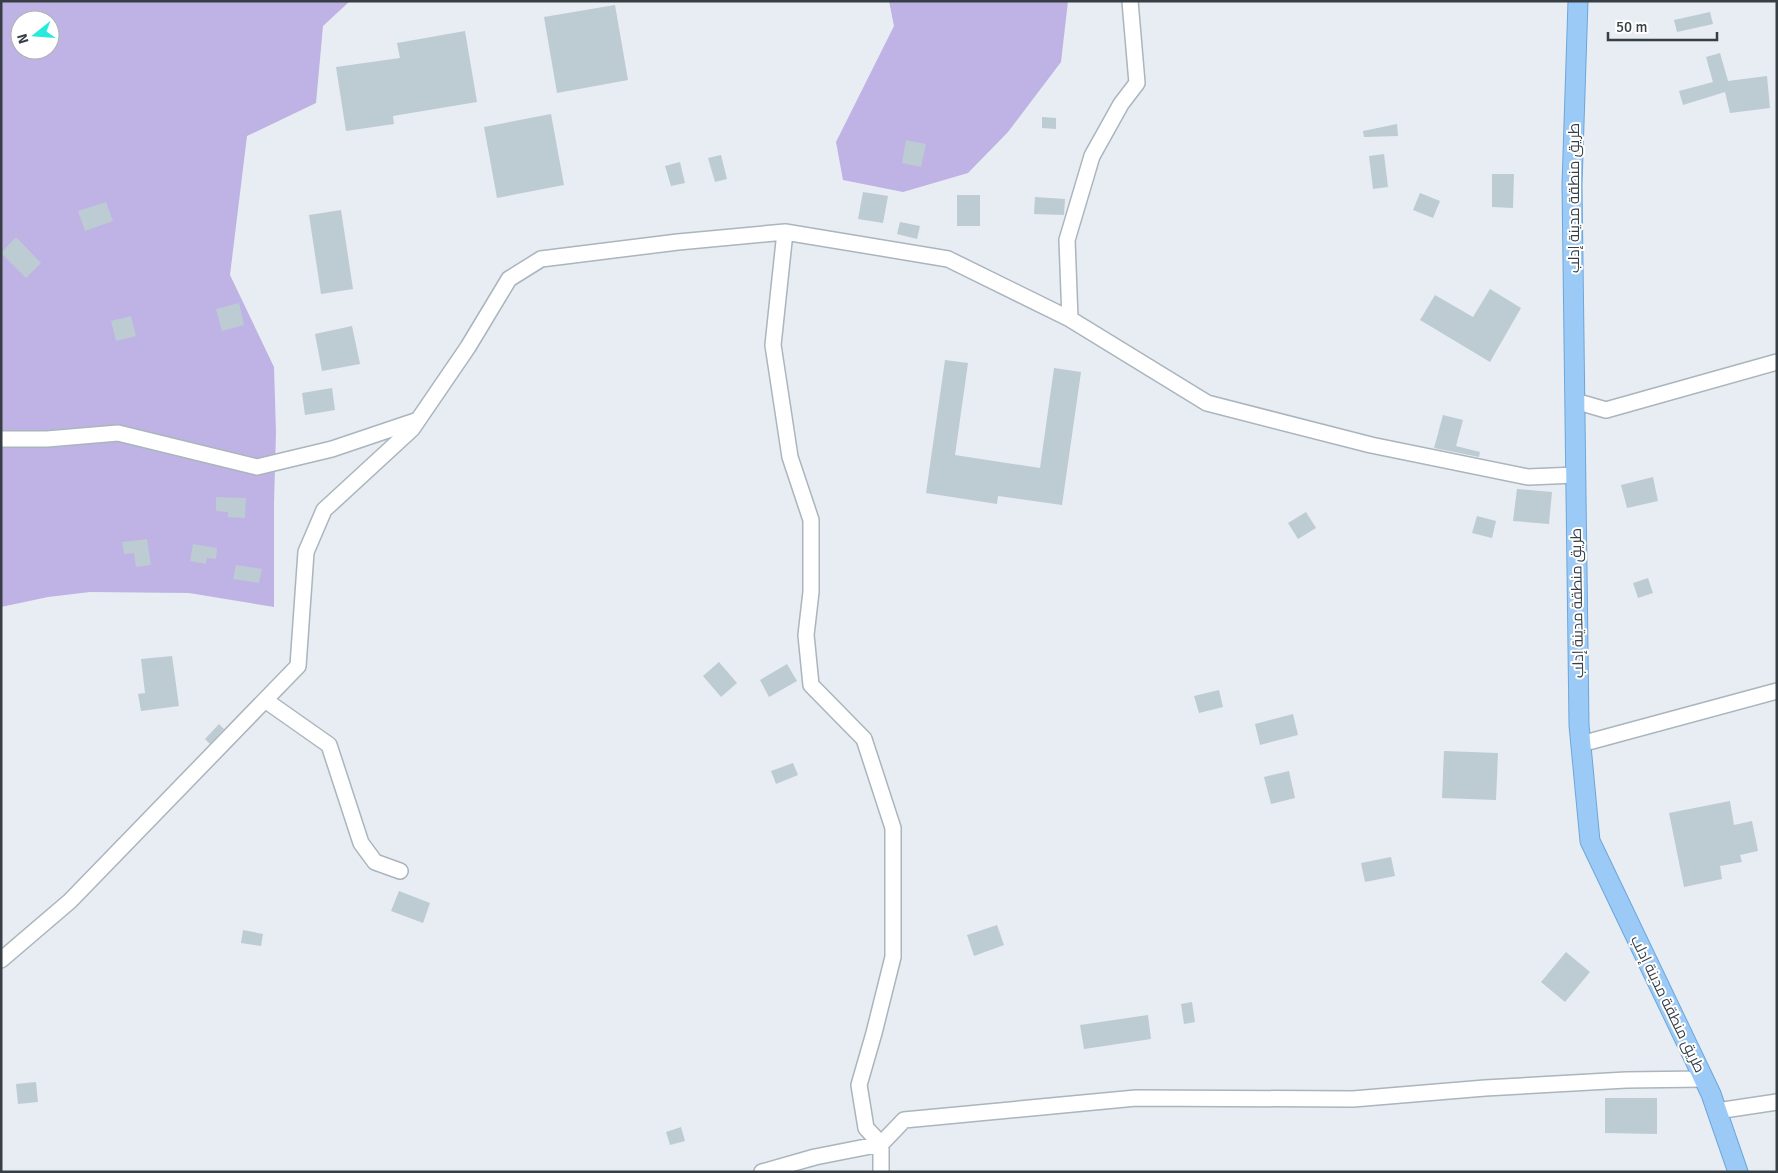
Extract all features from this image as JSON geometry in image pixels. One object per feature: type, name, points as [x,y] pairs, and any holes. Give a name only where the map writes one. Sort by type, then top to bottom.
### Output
[{"type":"main road","name":"طريق منطقة مدينة إدلب","points":[[1578,1],[1572,185],[1574,401],[1579,725],[1590,841],[1704,1079],[1738,1172]]},
{"type":"street","points":[[1070,319],[1067,240],[1092,156],[1121,104],[1137,83],[1130,1]]},
{"type":"street","points":[[785,232],[774,345],[790,457],[812,520],[811,592],[806,634],[812,686],[864,740],[892,828],[893,957],[860,1085],[866,1128],[881,1144],[881,1172]]},
{"type":"street","points":[[1,960],[70,901],[298,666],[306,552],[324,510],[412,429],[468,347],[509,279],[541,259],[678,242],[785,232],[948,259],[1070,319],[1207,403],[1372,445],[1528,477],[1576,475]]},
{"type":"street","points":[[1574,401],[1606,410],[1777,362]]},
{"type":"street","points":[[1,439],[47,439],[118,433],[257,467],[332,449],[418,420]]},
{"type":"street","points":[[1580,744],[1777,691]]},
{"type":"street","points":[[265,700],[329,745],[361,843],[375,862],[400,871]]},
{"type":"street","points":[[762,1172],[814,1157],[881,1144],[904,1120],[1136,1098],[1353,1099],[1616,1080],[1704,1079]]},
{"type":"street","points":[[1717,1111],[1777,1102]]},
{"type":"shaded area","points":[[1,1],[350,1],[323,26],[316,103],[247,136],[230,275],[274,367],[276,432],[274,607],[189,593],[90,592],[48,597],[1,607]]},
{"type":"shaded area","points":[[889,1],[1068,1],[1061,62],[1008,132],[968,173],[903,192],[843,180],[836,142],[894,26]]},
{"type":"building","points":[[615,5],[628,80],[557,93],[544,17]]},
{"type":"building","points":[[1710,12],[1713,24],[1677,32],[1674,20]]},
{"type":"building","points":[[465,31],[477,102],[393,116],[394,124],[346,131],[336,67],[400,58],[397,43]]},
{"type":"building","points":[[1720,53],[1728,81],[1767,76],[1770,108],[1730,113],[1725,92],[1683,105],[1679,91],[1713,82],[1706,57]]},
{"type":"building","points":[[551,114],[564,185],[497,198],[484,127]]},
{"type":"building","points":[[1042,117],[1056,118],[1056,129],[1042,128]]},
{"type":"building","points":[[1397,124],[1398,136],[1364,137],[1363,131]]},
{"type":"building","points":[[906,140],[926,144],[921,167],[902,163]]},
{"type":"building","points":[[1384,154],[1388,187],[1373,189],[1369,156]]},
{"type":"building","points":[[721,155],[727,179],[715,182],[708,158]]},
{"type":"building","points":[[680,162],[685,183],[671,186],[665,166]]},
{"type":"building","points":[[1492,174],[1514,174],[1513,208],[1492,207]]},
{"type":"building","points":[[863,192],[888,196],[883,223],[858,219]]},
{"type":"building","points":[[1420,193],[1440,201],[1433,218],[1413,210]]},
{"type":"building","points":[[957,195],[980,195],[980,226],[957,226]]},
{"type":"building","points":[[1035,197],[1065,199],[1064,215],[1034,214]]},
{"type":"building","points":[[106,202],[113,221],[85,231],[78,211]]},
{"type":"building","points":[[341,210],[353,289],[321,294],[309,215]]},
{"type":"building","points":[[900,222],[920,226],[917,239],[897,234]]},
{"type":"building","points":[[16,237],[41,263],[26,278],[1,253]]},
{"type":"building","points":[[1490,289],[1521,308],[1490,362],[1420,320],[1435,295],[1473,317]]},
{"type":"building","points":[[239,303],[244,325],[222,331],[216,309]]},
{"type":"building","points":[[131,316],[136,336],[116,341],[111,321]]},
{"type":"building","points":[[352,326],[360,364],[322,371],[315,334]]},
{"type":"building","points":[[945,360],[968,363],[955,455],[1040,468],[1054,368],[1081,372],[1062,505],[998,496],[997,504],[926,493]]},
{"type":"building","points":[[332,388],[335,410],[305,415],[302,393]]},
{"type":"building","points":[[1443,415],[1463,420],[1456,446],[1480,452],[1479,457],[1434,448]]},
{"type":"building","points":[[1653,477],[1658,501],[1627,508],[1621,485]]},
{"type":"building","points":[[1517,489],[1552,492],[1549,524],[1513,521]]},
{"type":"building","points":[[216,497],[246,498],[245,518],[228,517],[228,512],[216,511]]},
{"type":"building","points":[[1306,512],[1316,528],[1298,539],[1288,523]]},
{"type":"building","points":[[1477,516],[1496,521],[1492,538],[1472,533]]},
{"type":"building","points":[[147,539],[151,565],[136,567],[134,553],[124,554],[122,542]]},
{"type":"building","points":[[193,544],[217,548],[216,559],[207,558],[206,564],[190,561]]},
{"type":"building","points":[[236,565],[262,569],[259,583],[233,579]]},
{"type":"building","points":[[1648,578],[1653,593],[1638,598],[1633,583]]},
{"type":"building","points":[[172,656],[179,706],[141,711],[138,694],[145,693],[141,659]]},
{"type":"building","points":[[719,662],[737,683],[721,697],[703,676]]},
{"type":"building","points":[[787,664],[797,681],[769,697],[760,680]]},
{"type":"building","points":[[1219,690],[1223,707],[1199,713],[1194,696]]},
{"type":"building","points":[[1293,714],[1298,735],[1260,745],[1255,724]]},
{"type":"building","points":[[219,724],[224,729],[210,744],[205,739]]},
{"type":"building","points":[[1444,751],[1498,753],[1496,800],[1442,798]]},
{"type":"building","points":[[793,763],[798,775],[776,784],[771,771]]},
{"type":"building","points":[[1289,771],[1295,798],[1271,804],[1264,777]]},
{"type":"building","points":[[1730,801],[1734,825],[1752,821],[1758,851],[1740,855],[1742,862],[1720,866],[1722,879],[1684,887],[1669,813]]},
{"type":"building","points":[[1391,857],[1395,876],[1365,882],[1361,863]]},
{"type":"building","points":[[399,891],[430,903],[423,923],[391,911]]},
{"type":"building","points":[[997,925],[1004,945],[974,956],[967,935]]},
{"type":"building","points":[[243,930],[263,934],[261,946],[241,943]]},
{"type":"building","points":[[1566,952],[1590,972],[1565,1002],[1541,982]]},
{"type":"building","points":[[1192,1002],[1195,1022],[1184,1024],[1181,1004]]},
{"type":"building","points":[[1148,1015],[1151,1039],[1084,1049],[1080,1025]]},
{"type":"building","points":[[36,1082],[38,1102],[18,1104],[16,1084]]},
{"type":"building","points":[[1605,1098],[1657,1098],[1657,1134],[1605,1133]]},
{"type":"building","points":[[681,1127],[685,1141],[670,1145],[666,1132]]}]
